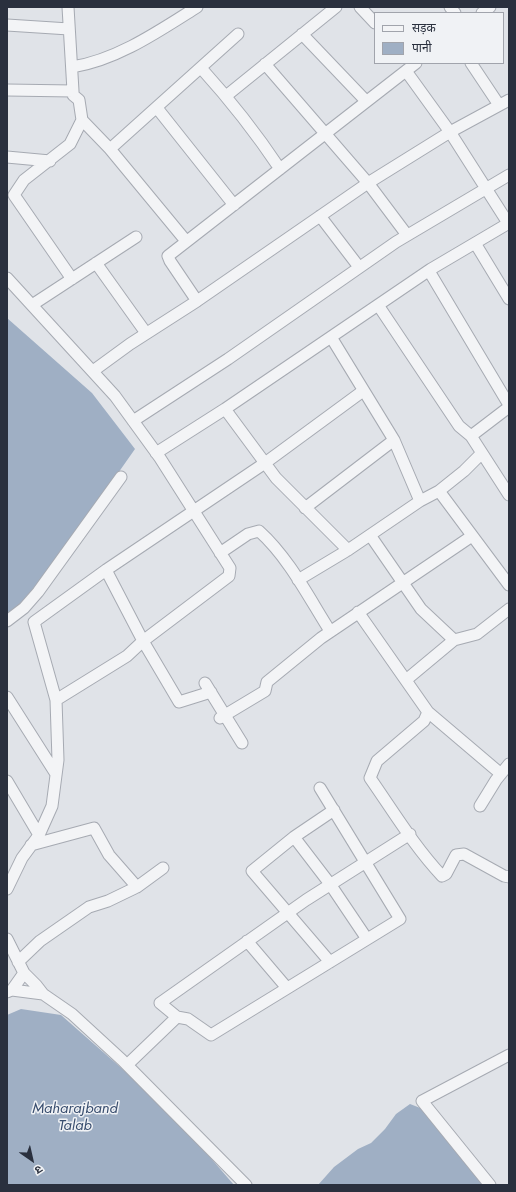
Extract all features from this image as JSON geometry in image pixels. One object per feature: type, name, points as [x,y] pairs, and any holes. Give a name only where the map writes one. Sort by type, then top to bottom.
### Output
[{"type":"street","points":[[68,7],[73,91],[78,100],[82,120],[110,149],[186,241]]},
{"type":"street","points":[[72,67],[86,65],[118,52],[162,29],[197,7]]},
{"type":"street","points":[[226,96],[336,7]]},
{"type":"street","points":[[360,7],[374,22]]},
{"type":"street","points":[[7,25],[69,29]]},
{"type":"street","points":[[110,149],[238,34]]},
{"type":"street","points":[[302,34],[366,101]]},
{"type":"street","points":[[265,64],[368,183],[407,235]]},
{"type":"street","points":[[197,301],[168,256],[414,64]]},
{"type":"street","points":[[93,371],[146,333],[197,301],[368,183],[450,132],[504,102],[472,64]]},
{"type":"street","points":[[201,68],[258,136],[280,169]]},
{"type":"street","points":[[156,453],[225,410],[429,271],[509,223],[450,132],[406,71]]},
{"type":"street","points":[[7,90],[73,91]]},
{"type":"street","points":[[157,108],[234,205]]},
{"type":"street","points":[[72,279],[14,195],[24,180],[70,144],[82,120]]},
{"type":"street","points":[[7,157],[50,161]]},
{"type":"street","points":[[133,421],[228,359],[407,235],[509,175]]},
{"type":"street","points":[[320,216],[359,267]]},
{"type":"street","points":[[32,305],[136,237]]},
{"type":"street","points":[[476,242],[509,299]]},
{"type":"street","points":[[96,263],[146,333]]},
{"type":"street","points":[[429,271],[509,406],[471,436]]},
{"type":"street","points":[[7,278],[115,396],[156,453],[230,568],[229,576],[143,641],[127,656],[56,700]]},
{"type":"street","points":[[378,305],[459,426],[471,436],[480,454],[509,495]]},
{"type":"street","points":[[331,338],[394,440],[420,501]]},
{"type":"street","points":[[7,889],[22,858],[39,835],[52,806],[56,774],[58,753],[56,700],[34,622],[106,570],[265,463],[363,391]]},
{"type":"street","points":[[225,410],[276,478],[348,550]]},
{"type":"street","points":[[305,508],[394,440]]},
{"type":"street","points":[[298,580],[348,550],[420,501],[439,491],[464,471],[480,454]]},
{"type":"street","points":[[7,621],[24,608],[38,592],[121,477]]},
{"type":"street","points":[[439,491],[509,585]]},
{"type":"street","points":[[220,553],[248,534],[259,531],[267,538],[298,580],[330,631]]},
{"type":"street","points":[[370,535],[421,609],[454,640]]},
{"type":"street","points":[[223,716],[265,691],[267,682],[330,631],[472,536]]},
{"type":"street","points":[[106,570],[143,641],[179,702],[208,687],[223,716],[242,743]]},
{"type":"street","points":[[406,680],[454,640],[477,634],[509,609]]},
{"type":"street","points":[[358,612],[428,712],[501,774]]},
{"type":"street","points":[[7,697],[56,774]]},
{"type":"street","points":[[428,712],[424,721],[377,761],[370,778],[410,834],[421,853],[442,876],[446,874],[456,855],[464,854],[504,876],[509,877]]},
{"type":"street","points":[[480,806],[509,764]]},
{"type":"street","points":[[7,781],[39,835]]},
{"type":"street","points":[[320,788],[366,862],[400,919],[211,1035],[188,1019],[177,1017],[160,1003],[287,913],[330,884],[366,862],[410,834]]},
{"type":"street","points":[[330,962],[252,871],[294,838],[334,810]]},
{"type":"street","points":[[31,845],[94,828],[109,855],[137,887]]},
{"type":"street","points":[[294,838],[330,884],[367,940]]},
{"type":"street","points":[[18,962],[40,941],[88,907],[108,901],[137,887],[163,868]]},
{"type":"street","points":[[7,939],[24,973],[36,984],[43,994],[72,1014],[127,1065],[246,1185]]},
{"type":"street","points":[[247,941],[287,988]]},
{"type":"street","points":[[9,991],[24,973]]},
{"type":"street","points":[[9,991],[43,994]]},
{"type":"street","points":[[127,1065],[177,1017]]},
{"type":"street","points":[[490,1185],[422,1101],[509,1055]]},
{"type":"water","points":[[7,318],[92,393],[135,449],[52,567],[17,607],[7,613]]},
{"type":"water","name":"Maharajband Talab","points":[[21,1009],[61,1015],[144,1088],[203,1149],[234,1185],[7,1185],[7,1015]]},
{"type":"water","points":[[410,1104],[433,1113],[462,1153],[462,1160],[486,1185],[318,1185],[334,1167],[358,1149],[371,1143],[385,1129],[396,1114]]}]
